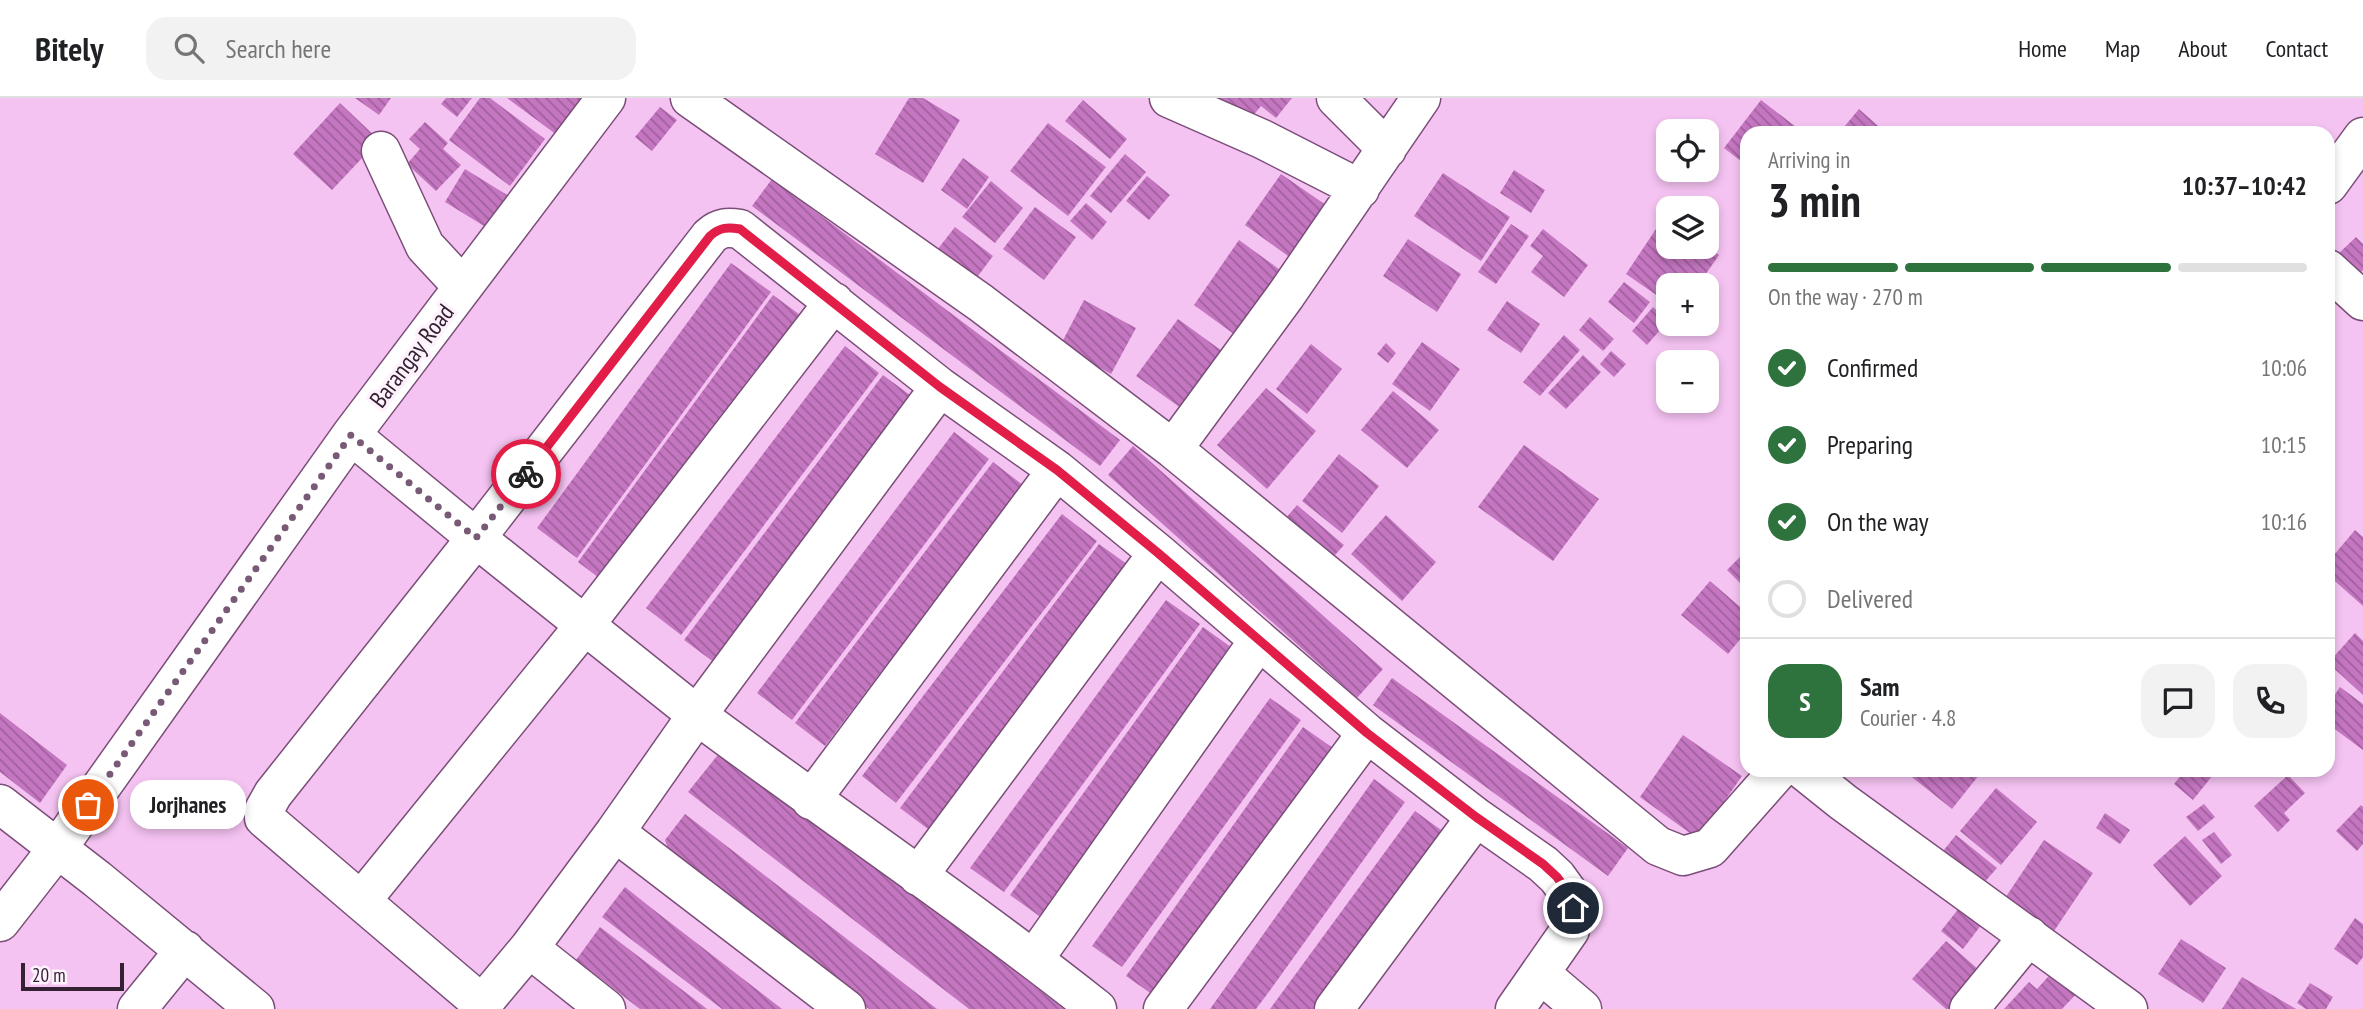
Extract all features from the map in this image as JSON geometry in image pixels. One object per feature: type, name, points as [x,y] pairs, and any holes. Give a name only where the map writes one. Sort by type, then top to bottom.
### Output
[{"type":"street","name":"Barangay Road","points":[[0,922],[57,849],[351,435],[606,98]]},
{"type":"street","points":[[690,98],[981,303],[1172,449],[1658,846],[1683,856],[1710,848],[1773,777]]},
{"type":"street","points":[[1168,98],[1262,139],[1360,189]]},
{"type":"street","points":[[1336,98],[1387,149]]},
{"type":"street","points":[[1172,449],[1360,189],[1422,98]]},
{"type":"street","points":[[2335,175],[2363,137]]},
{"type":"street","points":[[381,151],[425,246],[463,287]]},
{"type":"street","points":[[940,387],[697,715],[615,832],[528,948],[480,1006],[264,818],[264,810],[282,784],[716,230],[728,227],[740,229],[940,387],[1057,470],[1367,733],[1557,877],[1570,895],[1573,908],[1570,930],[1515,1009]]},
{"type":"street","points":[[2335,276],[2363,301]]},
{"type":"street","points":[[361,901],[584,626],[834,302]]},
{"type":"street","points":[[351,435],[697,715],[1034,959],[1097,1009]]},
{"type":"street","points":[[811,800],[1057,470]]},
{"type":"street","points":[[918,876],[1158,553]]},
{"type":"street","points":[[1034,959],[1259,640]]},
{"type":"street","points":[[1163,1009],[1367,733]]},
{"type":"street","points":[[1812,777],[2029,936],[2119,1006]]},
{"type":"street","points":[[0,804],[185,950],[255,1009]]},
{"type":"street","points":[[1334,1009],[1476,817]]},
{"type":"street","points":[[615,832],[846,1009]]},
{"type":"street","points":[[1969,1009],[2029,936]]},
{"type":"street","points":[[528,948],[606,1009]]},
{"type":"street","points":[[137,1009],[185,950]]},
{"type":"street","points":[[1541,974],[1582,1009]]},
{"type":"building","points":[[355,98],[391,98],[379,115]]},
{"type":"building","points":[[446,98],[472,98],[457,117],[441,104]]},
{"type":"building","points":[[480,98],[490,98],[545,139],[510,186],[449,140]]},
{"type":"building","points":[[507,98],[597,98],[565,141]]},
{"type":"building","points":[[909,98],[923,98],[960,120],[923,183],[875,154]]},
{"type":"building","points":[[1215,98],[1292,98],[1276,118],[1261,106],[1247,123]]},
{"type":"building","points":[[1083,100],[1127,139],[1110,159],[1065,121]]},
{"type":"building","points":[[1761,100],[1795,126],[1741,126]]},
{"type":"building","points":[[340,103],[379,140],[332,190],[293,154]]},
{"type":"building","points":[[660,107],[677,120],[652,151],[635,137]]},
{"type":"building","points":[[1859,109],[1878,126],[1845,126]]},
{"type":"building","points":[[425,122],[448,143],[443,149],[461,165],[436,191],[407,164],[420,149],[409,139]]},
{"type":"building","points":[[1048,123],[1106,167],[1068,216],[1010,171]]},
{"type":"building","points":[[1740,127],[1740,160],[1724,148]]},
{"type":"building","points":[[1125,154],[1146,172],[1111,213],[1090,196]]},
{"type":"building","points":[[963,158],[989,177],[967,209],[941,190]]},
{"type":"building","points":[[465,169],[517,201],[497,234],[445,202]]},
{"type":"building","points":[[1514,170],[1545,190],[1531,213],[1500,193]]},
{"type":"building","points":[[1443,173],[1510,217],[1481,261],[1414,216]]},
{"type":"building","points":[[1281,174],[1336,212],[1299,264],[1245,225]]},
{"type":"building","points":[[1147,176],[1170,195],[1149,220],[1126,201]]},
{"type":"building","points":[[772,179],[1120,440],[1100,466],[752,206]]},
{"type":"building","points":[[991,181],[1023,208],[995,243],[962,217]]},
{"type":"building","points":[[1086,203],[1107,222],[1092,240],[1070,221]]},
{"type":"building","points":[[1035,207],[1076,237],[1044,280],[1003,249]]},
{"type":"building","points":[[1511,224],[1529,236],[1496,284],[1478,272]]},
{"type":"building","points":[[955,227],[993,256],[969,288],[930,259]]},
{"type":"building","points":[[1543,229],[1588,265],[1564,297],[1531,272],[1543,256],[1530,246]]},
{"type":"building","points":[[1656,229],[1656,259],[1716,259],[1706,273],[1656,273],[1656,295],[1626,274]]},
{"type":"building","points":[[2356,237],[2363,244],[2363,270],[2357,276],[2337,255]]},
{"type":"building","points":[[1408,239],[1461,274],[1437,312],[1383,276]]},
{"type":"building","points":[[1239,240],[1287,275],[1242,340],[1194,305]]},
{"type":"building","points":[[731,263],[771,292],[577,558],[537,528]]},
{"type":"building","points":[[1624,282],[1650,302],[1634,323],[1608,302]]},
{"type":"building","points":[[773,295],[803,317],[607,584],[578,562]]},
{"type":"building","points":[[1084,300],[1136,328],[1111,374],[1060,346]]},
{"type":"building","points":[[1507,301],[1540,324],[1521,353],[1487,330]]},
{"type":"building","points":[[1653,307],[1656,310],[1656,335],[1647,345],[1632,331]]},
{"type":"building","points":[[1590,317],[1614,339],[1603,351],[1579,330]]},
{"type":"building","points":[[1178,319],[1229,356],[1188,413],[1136,376]]},
{"type":"building","points":[[1564,335],[1580,350],[1540,396],[1523,382]]},
{"type":"building","points":[[1422,342],[1460,369],[1430,411],[1392,384]]},
{"type":"building","points":[[1386,343],[1396,353],[1388,363],[1377,354]]},
{"type":"building","points":[[1311,344],[1342,369],[1307,414],[1276,389]]},
{"type":"building","points":[[845,346],[879,373],[681,635],[646,608]]},
{"type":"building","points":[[1611,351],[1626,364],[1614,377],[1600,364]]},
{"type":"building","points":[[1583,355],[1601,372],[1566,409],[1548,393]]},
{"type":"building","points":[[883,375],[914,398],[715,663],[684,640]]},
{"type":"building","points":[[1266,388],[1316,431],[1267,489],[1217,445]]},
{"type":"building","points":[[1393,391],[1439,430],[1407,468],[1361,430]]},
{"type":"building","points":[[954,432],[989,459],[792,720],[757,693]]},
{"type":"building","points":[[1524,445],[1599,499],[1553,561],[1478,507]]},
{"type":"building","points":[[1133,446],[1383,669],[1357,698],[1108,475]]},
{"type":"building","points":[[1339,454],[1379,486],[1342,533],[1302,501]]},
{"type":"building","points":[[993,462],[1023,485],[825,746],[795,723]]},
{"type":"building","points":[[1297,505],[1344,545],[1326,565],[1280,525]]},
{"type":"building","points":[[1062,514],[1097,541],[896,803],[862,776]]},
{"type":"building","points":[[1386,515],[1436,562],[1402,601],[1351,554]]},
{"type":"building","points":[[2355,530],[2363,537],[2363,606],[2335,581],[2335,554]]},
{"type":"building","points":[[1099,544],[1131,567],[932,832],[900,808]]},
{"type":"building","points":[[1740,557],[1740,583],[1727,570]]},
{"type":"building","points":[[1710,581],[1740,607],[1740,639],[1728,654],[1681,615]]},
{"type":"building","points":[[1166,600],[1200,624],[1004,892],[970,868]]},
{"type":"building","points":[[1203,627],[1235,650],[1042,918],[1010,895]]},
{"type":"building","points":[[2355,633],[2363,641],[2363,695],[2335,669],[2335,655]]},
{"type":"building","points":[[1392,678],[1628,848],[1608,876],[1373,705]]},
{"type":"building","points":[[2340,687],[2363,704],[2363,750],[2335,729],[2335,694]]},
{"type":"building","points":[[1270,698],[1301,720],[1122,967],[1092,946]]},
{"type":"building","points":[[0,713],[67,765],[40,803],[0,772]]},
{"type":"building","points":[[1303,727],[1333,748],[1156,997],[1126,976]]},
{"type":"building","points":[[1683,735],[1741,777],[1698,839],[1640,797]]},
{"type":"building","points":[[725,746],[1064,1009],[969,1009],[688,792]]},
{"type":"building","points":[[1912,777],[1977,777],[1952,809]]},
{"type":"building","points":[[2180,777],[2211,777],[2193,800],[2174,784]]},
{"type":"building","points":[[2286,777],[2290,777],[2305,793],[2284,813],[2290,820],[2278,832],[2254,806]]},
{"type":"building","points":[[1374,779],[1405,802],[1256,1009],[1210,1009]]},
{"type":"building","points":[[1996,788],[2037,822],[2001,865],[1960,831]]},
{"type":"building","points":[[2204,804],[2215,817],[2198,831],[2186,817]]},
{"type":"building","points":[[2361,805],[2363,844],[2357,851],[2336,831]]},
{"type":"building","points":[[1415,811],[1448,835],[1320,1009],[1270,1009]]},
{"type":"building","points":[[2105,813],[2130,830],[2120,844],[2096,828]]},
{"type":"building","points":[[685,814],[937,1009],[869,1009],[670,855],[665,840]]},
{"type":"building","points":[[2214,832],[2232,855],[2221,864],[2202,840]]},
{"type":"building","points":[[1956,835],[1997,868],[1975,893],[1935,861]]},
{"type":"building","points":[[2185,836],[2222,876],[2190,906],[2153,865]]},
{"type":"building","points":[[2044,840],[2093,873],[2052,934],[2003,901]]},
{"type":"building","points":[[625,887],[782,1009],[722,1009],[602,917]]},
{"type":"building","points":[[1963,903],[1985,920],[1963,949],[1941,931]]},
{"type":"building","points":[[2355,918],[2363,924],[2363,957],[2357,965],[2334,949]]},
{"type":"building","points":[[600,927],[707,1009],[640,1009],[576,960]]},
{"type":"building","points":[[2181,939],[2226,968],[2203,1003],[2158,974]]},
{"type":"building","points":[[1946,941],[1987,977],[1958,1009],[1946,1009],[1912,979]]},
{"type":"building","points":[[2056,968],[2080,990],[2062,1009],[2004,1009],[2029,982],[2037,989]]},
{"type":"building","points":[[2242,977],[2296,1009],[2222,1009]]},
{"type":"building","points":[[2310,983],[2333,997],[2326,1009],[2306,1009],[2297,1003]]},
{"type":"way so far","points":[[88,805],[351,435],[476,538],[526,474]]},
{"type":"place","name":"Jorjhanes","points":[[88,805]]},
{"type":"route","points":[[526,474],[710,236],[716,230],[728,227],[740,229],[940,387],[1057,470],[1367,733],[1476,817],[1543,864],[1570,895],[1573,908]]}]
